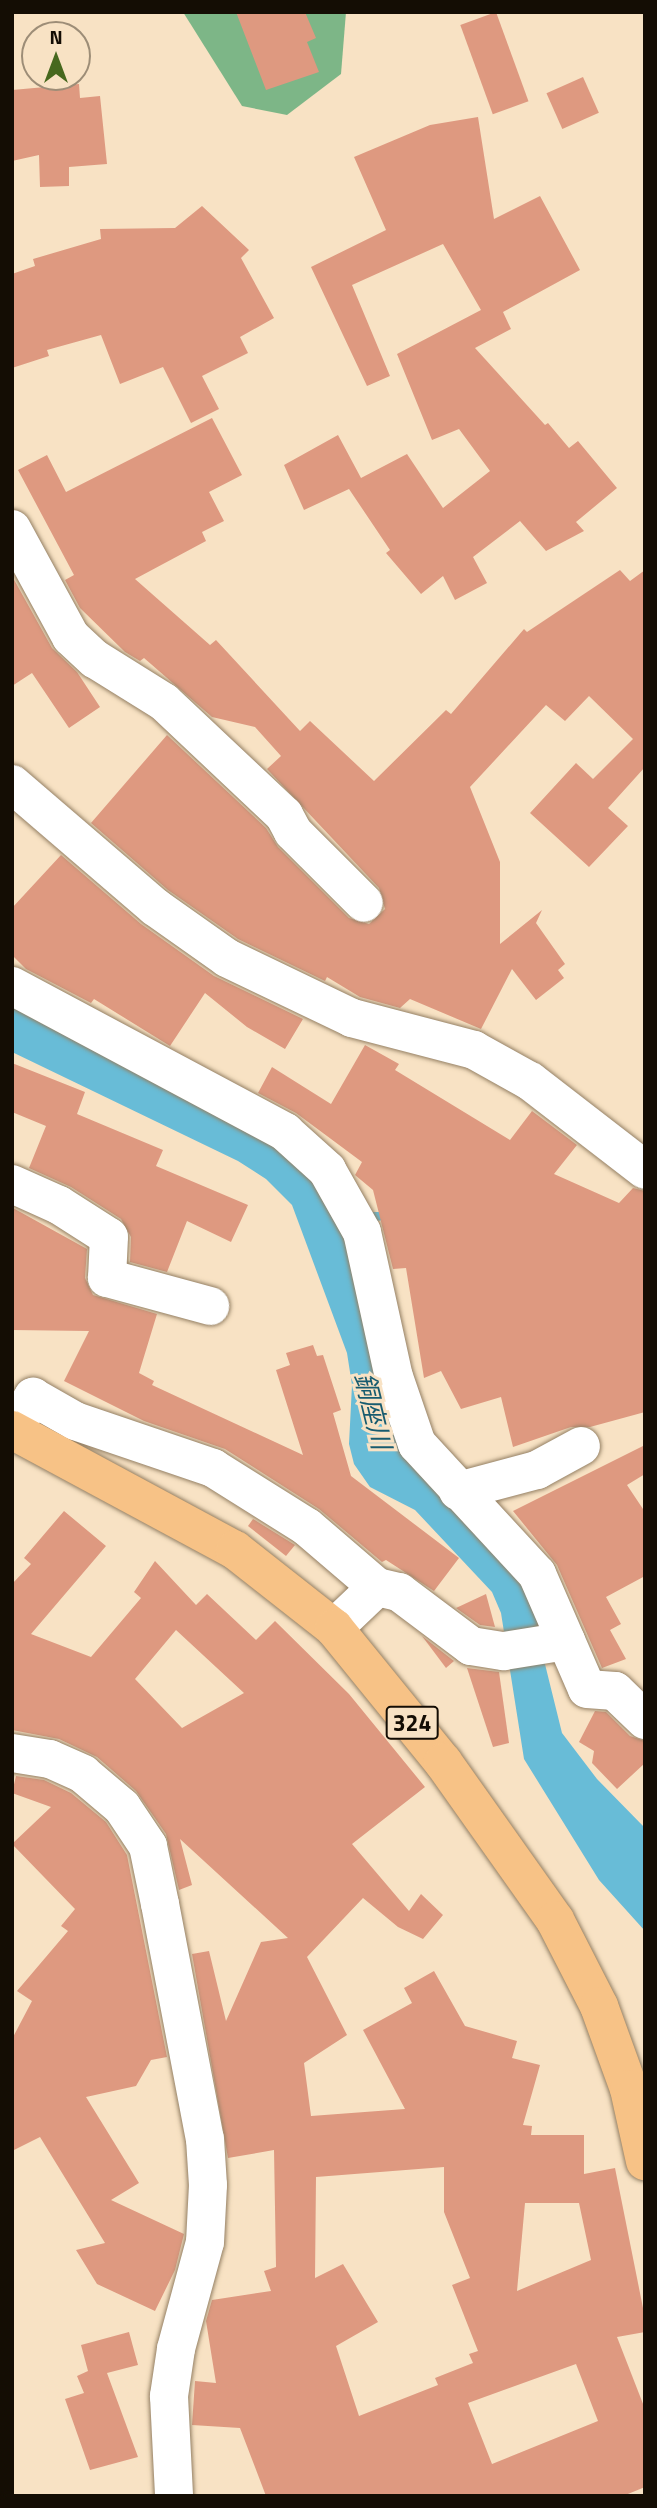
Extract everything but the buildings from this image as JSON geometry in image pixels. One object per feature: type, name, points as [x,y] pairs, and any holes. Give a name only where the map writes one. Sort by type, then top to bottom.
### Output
[{"type":"highway","name":"324","points":[[13,1430],[234,1550],[334,1628],[443,1762],[555,1920],[599,2006],[629,2089],[645,2161]]},
{"type":"street","points":[[12,529],[71,637],[95,659],[164,702],[284,815],[293,832],[364,903]]},
{"type":"street","points":[[12,784],[155,907],[227,958],[352,1018],[474,1050],[530,1080],[645,1171]]},
{"type":"street","points":[[12,986],[285,1132],[327,1170],[362,1232],[394,1377],[417,1444],[537,1574],[587,1689],[615,1691],[645,1720]]},
{"type":"street","points":[[12,1184],[59,1205],[109,1237],[107,1278],[210,1306]]},
{"type":"street","points":[[13,1430],[33,1397],[75,1421],[213,1468],[307,1527],[377,1587],[399,1592],[471,1646],[504,1651],[566,1641]]},
{"type":"street","points":[[458,1491],[537,1470],[581,1446]]},
{"type":"street","points":[[334,1628],[377,1587]]},
{"type":"street","points":[[12,1753],[50,1759],[83,1774],[122,1807],[148,1846],[205,2139],[208,2185],[205,2242],[176,2349],[169,2396],[174,2496]]},
{"type":"green space","points":[[183,12],[346,12],[341,74],[287,115],[242,106]]},
{"type":"water","name":"銅座川","points":[[12,996],[268,1133],[361,1212],[385,1212],[385,1220],[364,1222],[397,1422],[536,1593],[542,1652],[562,1733],[597,1779],[645,1828],[645,1931],[599,1880],[524,1759],[501,1613],[492,1592],[415,1510],[370,1487],[354,1464],[349,1444],[352,1385],[347,1353],[292,1205],[266,1179],[238,1161],[12,1052]]}]
